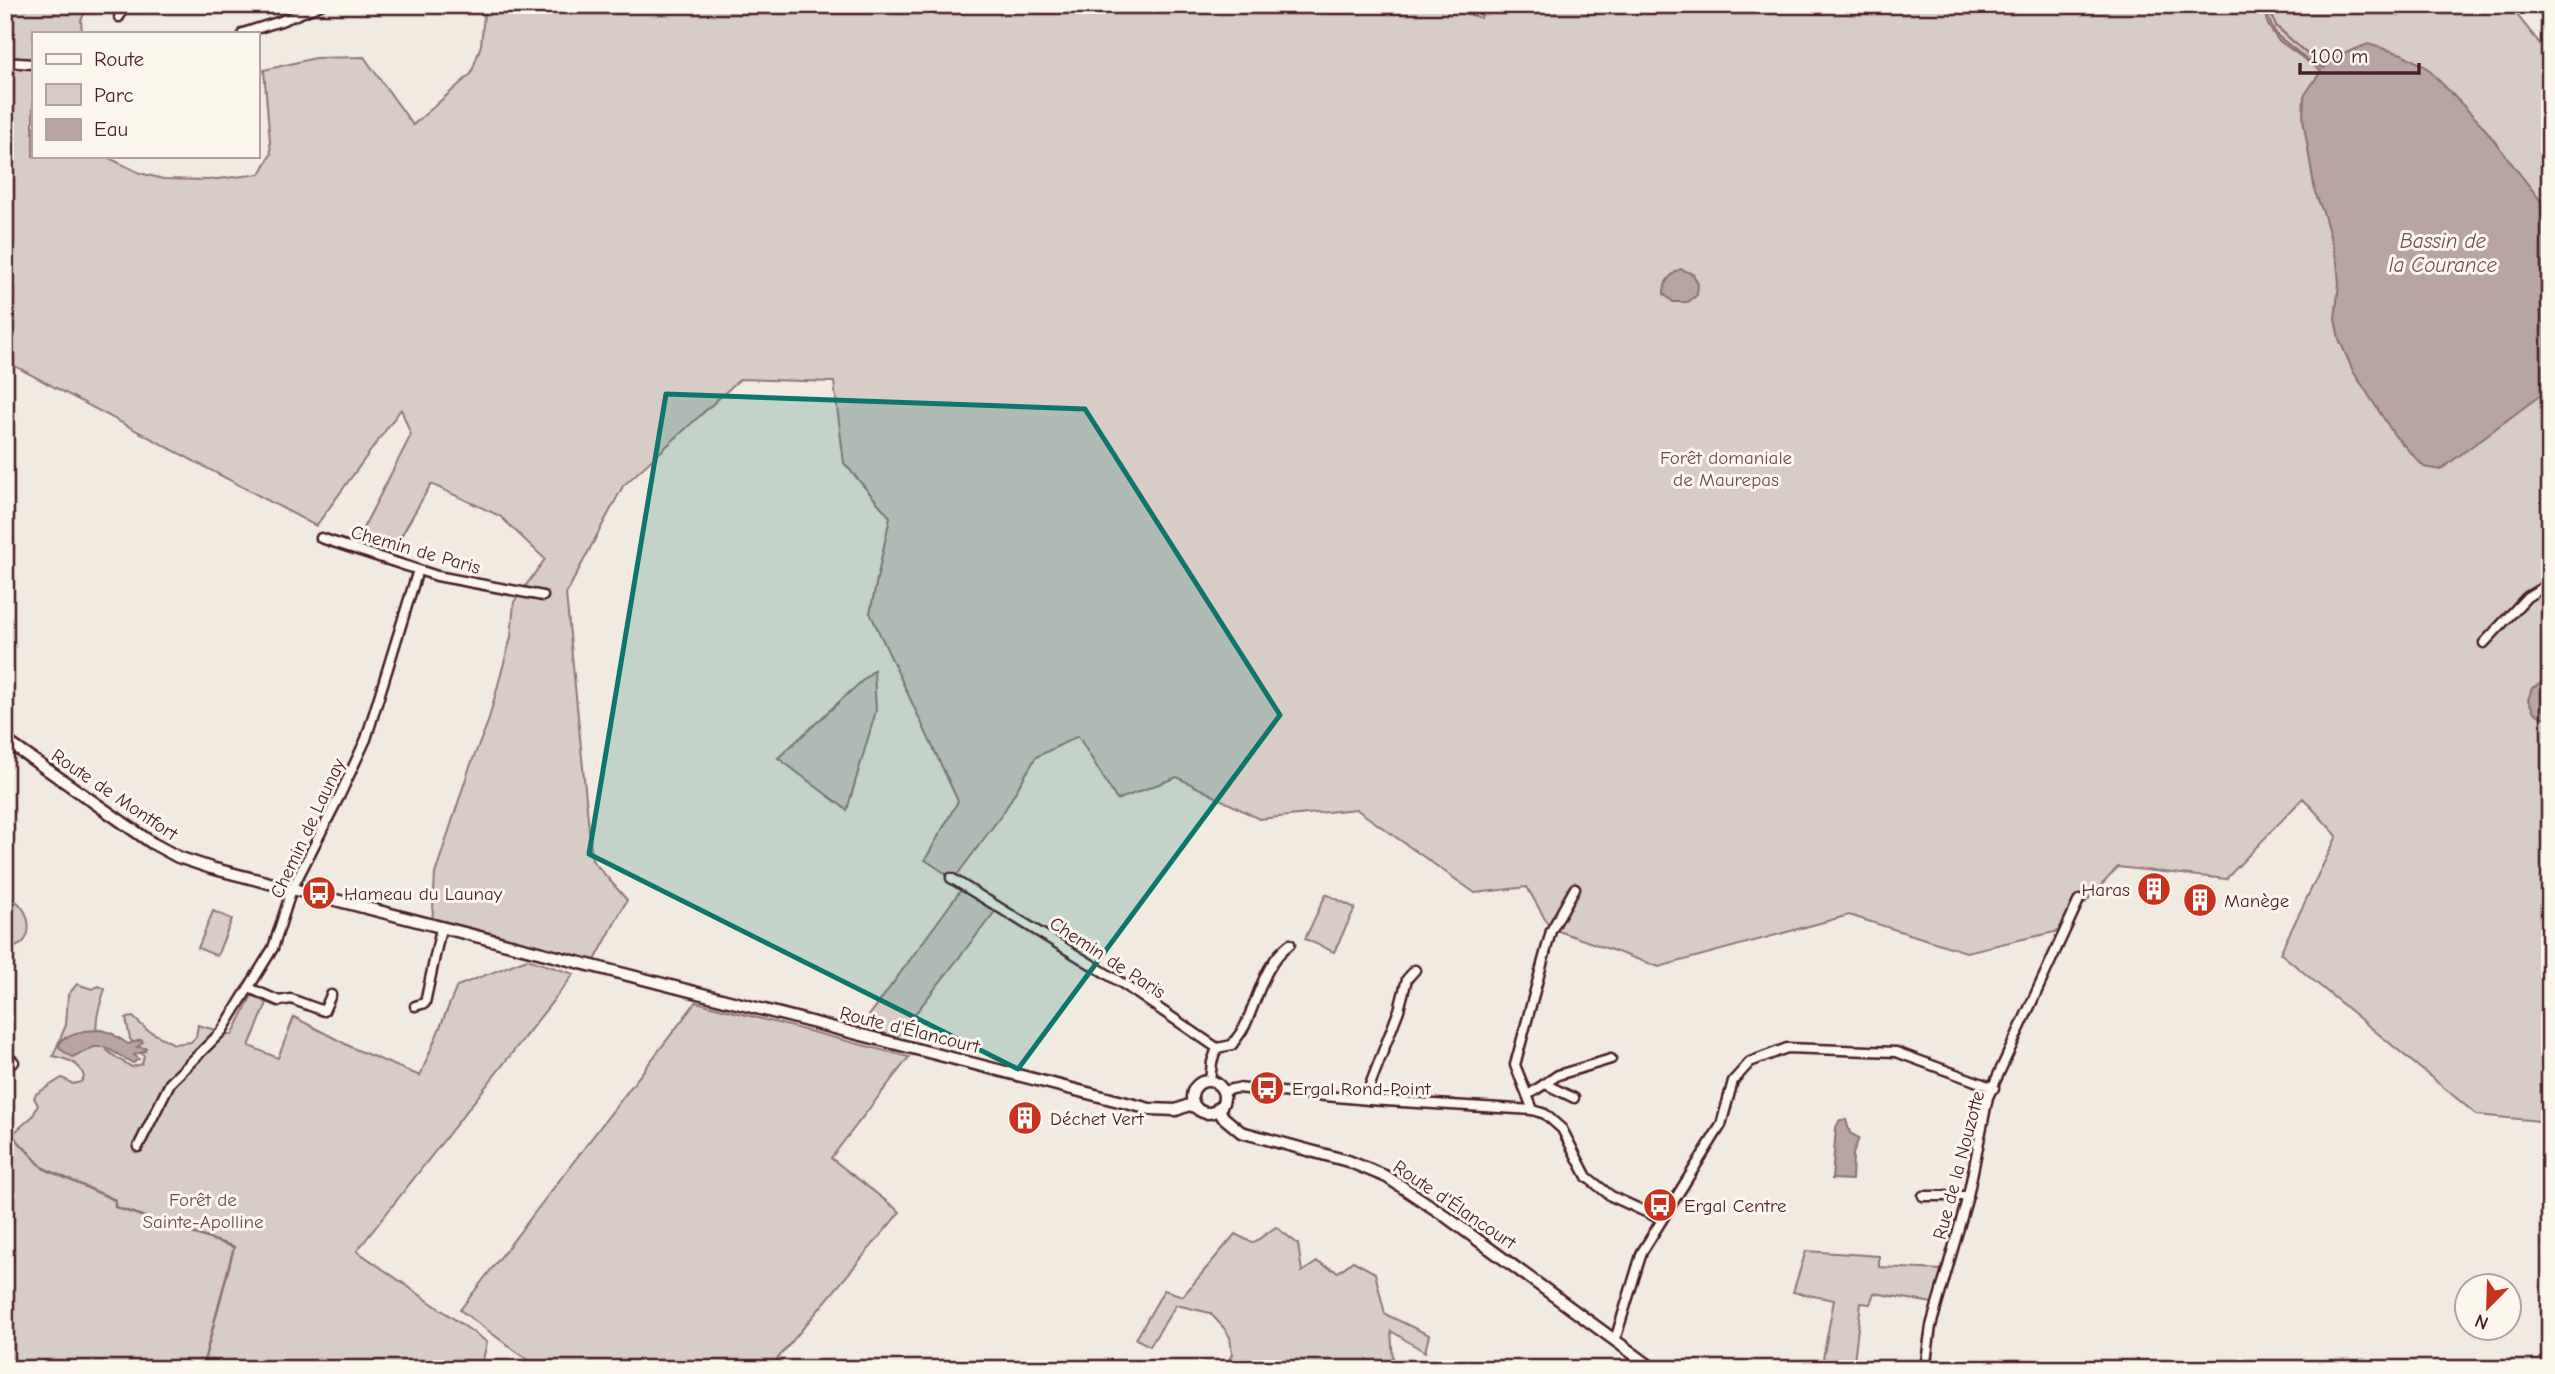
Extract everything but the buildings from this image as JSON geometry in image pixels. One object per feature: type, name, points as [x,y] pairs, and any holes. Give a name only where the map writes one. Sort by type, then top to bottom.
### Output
[{"type":"street","points":[[119,17],[125,5]]},
{"type":"street","points":[[246,32],[321,5]]},
{"type":"street","points":[[5,62],[32,64]]},
{"type":"street","name":"Chemin de Paris","points":[[321,538],[437,576],[543,596]]},
{"type":"street","name":"Chemin de Launay","points":[[138,1147],[170,1083],[222,1031],[274,948],[292,889],[366,739],[418,569]]},
{"type":"street","points":[[2484,643],[2527,597],[2550,583]]},
{"type":"street","name":"Route de Montfort","points":[[5,740],[152,843],[178,857],[211,868],[617,972]]},
{"type":"street","name":"Chemin de Paris","points":[[951,878],[1120,982],[1217,1048]]},
{"type":"street","points":[[1534,1110],[1515,1065],[1551,931],[1575,888]]},
{"type":"street","name":"Rue de la Nouzotte","points":[[1925,1369],[1936,1308],[1968,1196],[1988,1097],[2079,900]]},
{"type":"street","points":[[415,1006],[425,1003],[441,928]]},
{"type":"street","points":[[1210,1081],[1217,1048],[1232,1045],[1246,1024],[1261,985],[1278,953],[1290,944]]},
{"type":"street","points":[[1369,1100],[1370,1085],[1399,1010],[1407,979],[1415,970]]},
{"type":"street","name":"Route d'Élancourt","points":[[617,972],[1150,1109],[1176,1110],[1189,1105],[1195,1107]]},
{"type":"street","points":[[249,988],[279,1001],[291,999],[324,1011],[331,995]]},
{"type":"street","points":[[1615,1340],[1642,1252],[1721,1125],[1733,1081],[1750,1062],[1787,1048],[1896,1052],[1994,1088]]},
{"type":"street","points":[[5,1054],[14,1062]]},
{"type":"street","points":[[1528,1096],[1558,1075],[1611,1059]]},
{"type":"street","points":[[1210,1081],[1223,1091],[1223,1100],[1218,1108],[1207,1112],[1195,1107],[1192,1098],[1193,1091],[1199,1084],[1210,1081]]},
{"type":"street","points":[[1545,1084],[1574,1098]]},
{"type":"street","points":[[1223,1091],[1237,1088],[1369,1100],[1534,1110],[1545,1114],[1562,1129],[1587,1177],[1611,1196],[1661,1219]]},
{"type":"street","name":"Route d'Élancourt","points":[[1218,1108],[1223,1117],[1241,1132],[1348,1161],[1387,1177],[1441,1213],[1654,1369]]},
{"type":"street","points":[[1923,1196],[1968,1196]]},
{"type":"highlighted area","points":[[666,394],[1085,409],[1280,715],[1018,1069],[589,854]]},
{"type":"green space","name":"Forêt domaniale de Maurepas","points":[[5,5],[89,5],[81,20],[82,32],[32,32],[32,158],[109,158],[140,173],[163,179],[209,180],[260,174],[271,154],[264,70],[315,58],[364,57],[413,125],[471,74],[481,45],[485,5],[1438,5],[1481,18],[1485,5],[2509,5],[2550,56],[2550,1122],[2477,1115],[2280,953],[2337,836],[2303,798],[2226,879],[2118,867],[2059,931],[1966,952],[1849,915],[1659,967],[1550,928],[1527,887],[1475,893],[1356,809],[1259,819],[1177,777],[1117,800],[1078,736],[1036,757],[1003,813],[954,879],[925,860],[958,801],[870,613],[890,517],[844,463],[834,382],[740,379],[623,486],[566,594],[592,860],[627,900],[594,962],[432,926],[435,874],[469,769],[488,722],[511,637],[514,602],[545,559],[500,516],[431,484],[392,552],[357,540],[411,435],[401,409],[316,526],[5,361]]},
{"type":"green space","points":[[874,670],[876,711],[847,810],[778,758]]},
{"type":"green space","points":[[963,887],[997,909],[897,1037],[861,1027]]},
{"type":"green space","points":[[1326,894],[1355,908],[1334,952],[1305,939]]},
{"type":"green space","points":[[5,896],[22,907],[29,925],[28,934],[16,947],[5,948],[5,931],[11,932],[11,904],[5,903]]},
{"type":"green space","points":[[213,911],[232,919],[217,956],[198,948]]},
{"type":"green space","name":"Forêt de Sainte-Apolline","points":[[527,959],[574,974],[357,1251],[487,1342],[481,1369],[5,1369],[5,1123],[15,1132],[33,1116],[38,1105],[34,1098],[36,1094],[62,1078],[73,1084],[81,1082],[84,1077],[76,1065],[53,1056],[66,1025],[68,995],[77,984],[92,989],[99,986],[105,989],[97,1017],[98,1036],[109,1052],[132,1067],[142,1064],[144,1056],[130,1039],[126,1018],[133,1017],[147,1030],[174,1044],[191,1042],[196,1037],[198,1025],[232,1035],[252,995],[267,1003],[249,1046],[278,1058],[294,1017],[355,1049],[420,1076],[457,986]]},
{"type":"green space","points":[[696,1002],[909,1057],[831,1158],[900,1212],[769,1369],[540,1369],[460,1310]]},
{"type":"green space","points":[[1276,1227],[1298,1244],[1302,1272],[1317,1262],[1338,1272],[1353,1261],[1375,1273],[1385,1314],[1429,1335],[1425,1352],[1391,1331],[1393,1360],[1380,1369],[1225,1369],[1232,1354],[1230,1337],[1223,1327],[1210,1313],[1176,1305],[1150,1346],[1136,1339],[1164,1290],[1183,1296],[1235,1234],[1253,1243]]},
{"type":"green space","points":[[1806,1251],[1879,1256],[1879,1267],[1943,1270],[1933,1303],[1874,1293],[1870,1304],[1861,1303],[1853,1369],[1821,1369],[1834,1300],[1793,1292]]},
{"type":"water","name":"Bassin de la Courance","points":[[2262,5],[2278,36],[2308,60],[2324,68],[2341,55],[2368,44],[2402,54],[2426,67],[2482,125],[2550,213],[2550,388],[2440,470],[2424,467],[2395,436],[2353,371],[2339,339],[2335,319],[2339,283],[2337,262],[2315,192],[2303,119],[2304,96],[2321,71],[2278,40],[2268,25]]},
{"type":"water","points":[[1680,269],[1693,274],[1698,284],[1697,295],[1688,302],[1673,302],[1664,294],[1668,279]]},
{"type":"water","points":[[2543,682],[2550,682],[2550,717],[2542,717],[2534,712],[2528,700],[2532,688]]},
{"type":"water","points":[[101,1030],[128,1044],[141,1040],[143,1042],[137,1047],[146,1048],[145,1051],[134,1055],[139,1059],[133,1063],[105,1047],[94,1047],[72,1057],[60,1049],[62,1039],[84,1031]]},
{"type":"water","points":[[1840,1120],[1846,1120],[1850,1133],[1859,1138],[1853,1154],[1852,1180],[1832,1179],[1836,1127]]},
{"type":"waterway","points":[[2268,5],[2276,26],[2319,65]]},
{"type":"waterway","points":[[5,1127],[43,1168],[115,1200],[115,1207],[234,1247],[202,1369]]},
{"type":"place","name":"Haras","points":[[2154,889]]},
{"type":"place","name":"Hameau du Launay","points":[[319,893]]},
{"type":"place","name":"Manège","points":[[2200,900]]},
{"type":"place","name":"Ergal Rond-Point","points":[[1267,1088]]},
{"type":"place","name":"Déchet Vert","points":[[1025,1118]]},
{"type":"place","name":"Ergal Centre","points":[[1660,1205]]}]
